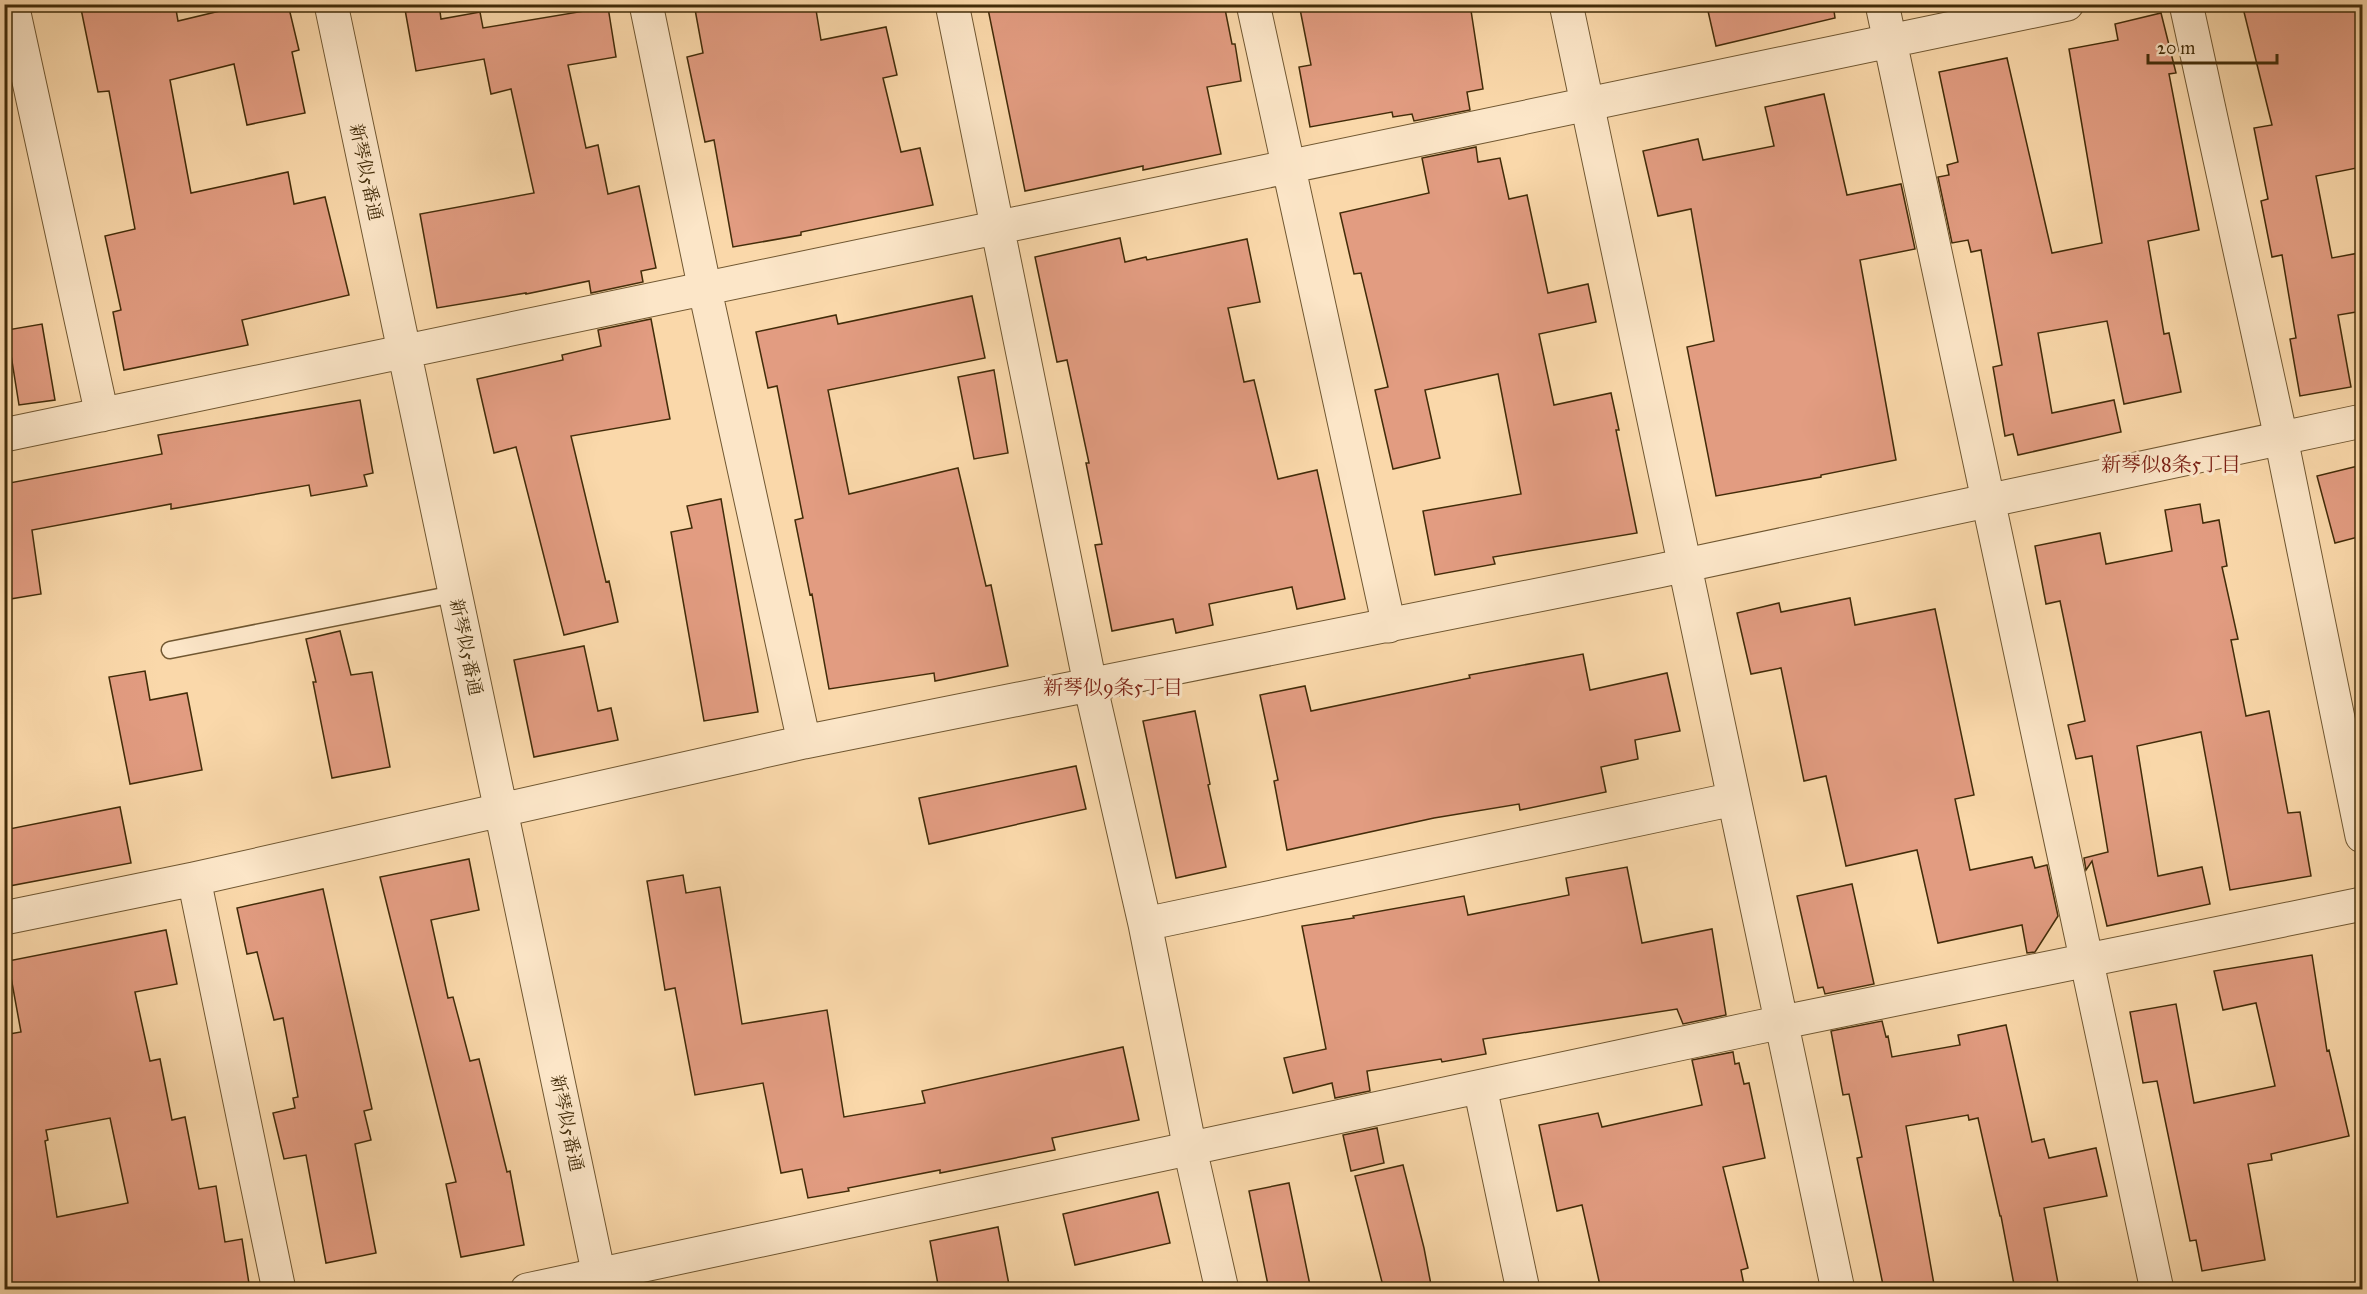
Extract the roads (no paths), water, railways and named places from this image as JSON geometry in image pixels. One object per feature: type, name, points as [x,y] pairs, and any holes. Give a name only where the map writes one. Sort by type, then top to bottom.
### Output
[{"type":"street","points":[[12,4],[102,415]]},
{"type":"street","name":"新琴似5番通","points":[[331,4],[600,1282]]},
{"type":"street","points":[[646,4],[705,290],[804,742]]},
{"type":"street","points":[[952,4],[1090,684],[1145,924],[1190,1149],[1222,1290]]},
{"type":"street","points":[[1253,4],[1389,626]]},
{"type":"street","points":[[1566,4],[1838,1290]]},
{"type":"street","points":[[1882,4],[2157,1290]]},
{"type":"street","points":[[4,435],[1288,169],[2067,4]]},
{"type":"street","points":[[2186,4],[2281,438],[2362,836]]},
{"type":"street","points":[[4,918],[194,879],[500,808],[804,742],[1389,626],[2362,421]]},
{"type":"street","points":[[1145,924],[1734,799]]},
{"type":"street","points":[[194,879],[279,1290]]},
{"type":"street","points":[[527,1290],[600,1282],[1190,1149],[1782,1022],[2362,904]]},
{"type":"street","points":[[1480,1087],[1523,1290]]},
{"type":"lane","points":[[170,650],[454,594]]},
{"type":"district","name":"新琴似8条5丁目","points":[[2171,464]]},
{"type":"district","name":"新琴似9条5丁目","points":[[1113,687]]}]
